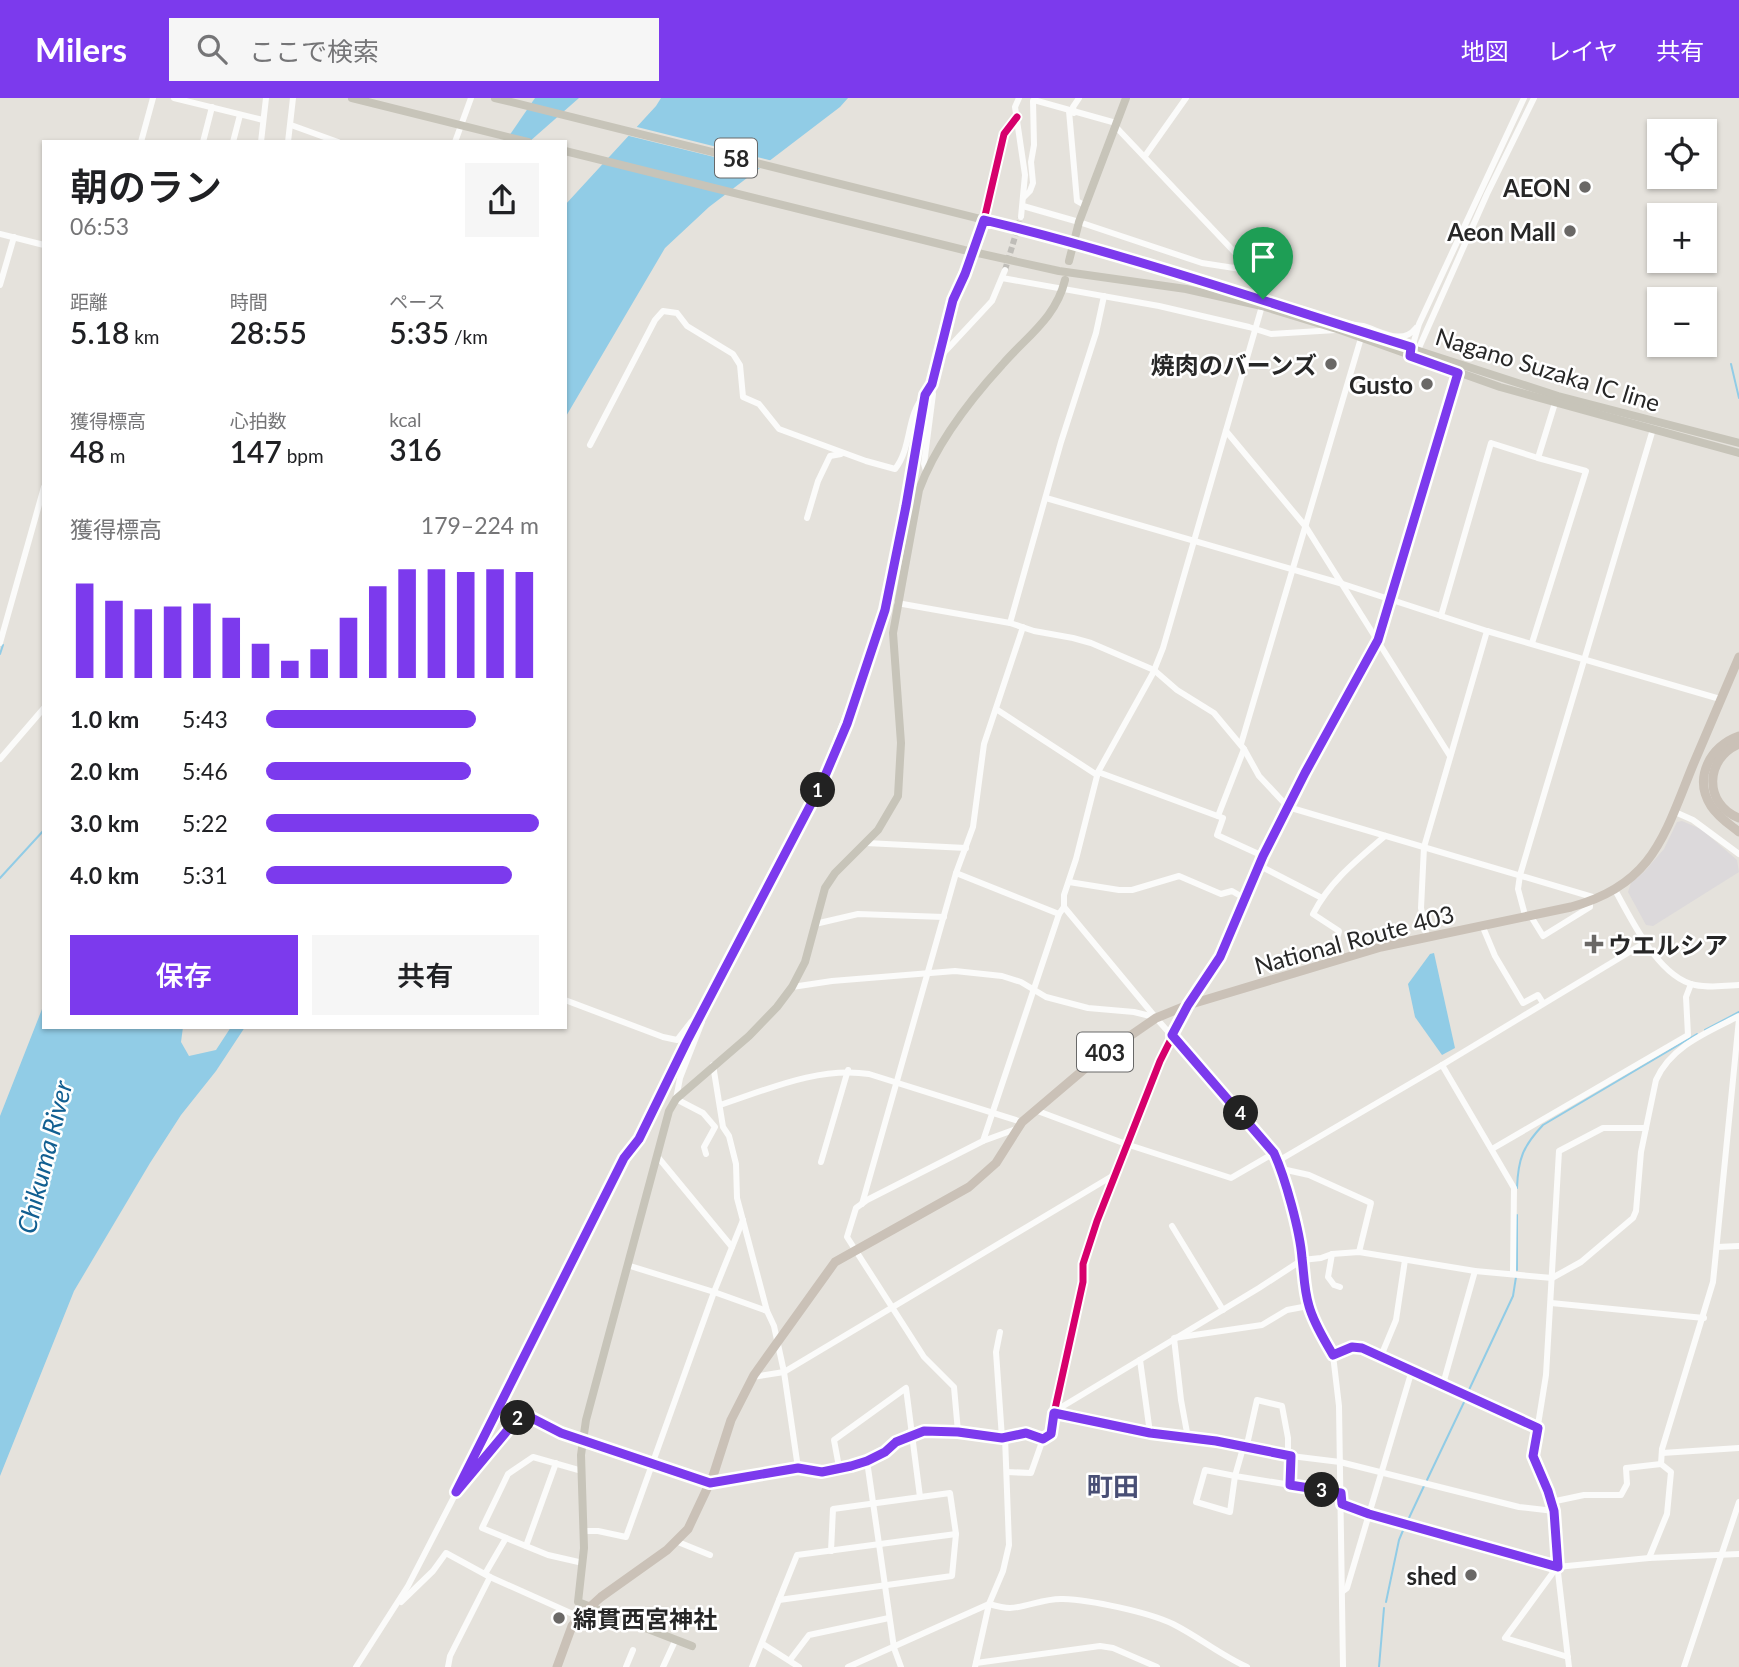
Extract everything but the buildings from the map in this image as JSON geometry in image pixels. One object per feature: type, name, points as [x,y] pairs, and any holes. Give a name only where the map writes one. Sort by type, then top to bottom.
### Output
[{"type":"highway","name":"National Route 403","points":[[572,1626],[589,1607],[678,1542],[688,1529],[710,1483],[731,1420],[753,1377],[835,1262],[970,1187],[996,1163],[1019,1125],[1035,1110],[1095,1059],[1156,1018],[1188,1005],[1331,962],[1427,936],[1594,900],[1615,890],[1651,857],[1675,812],[1739,657]]},
{"type":"highway","points":[[1739,736],[1725,742],[1713,754],[1705,769],[1704,785],[1712,808],[1739,832]]},
{"type":"highway","points":[[1739,744],[1721,756],[1712,778],[1717,800],[1728,813],[1739,818]]},
{"type":"highway","name":"403","points":[[557,1667],[572,1626]]},
{"type":"main road","points":[[352,98],[520,140]]},
{"type":"main road","name":"Nagano Suzaka IC line","points":[[495,98],[1081,245],[1558,396],[1739,443]]},
{"type":"main road","points":[[1069,261],[1079,222],[1126,98]]},
{"type":"main road","name":"Nagano Suzaka IC line","points":[[567,151],[1059,271],[1262,302]]},
{"type":"main road","points":[[692,1646],[578,1602],[584,1531],[582,1440],[669,1111],[676,1099],[748,1036],[777,1007],[792,987],[805,962],[825,888],[835,873],[866,844],[891,811],[898,796],[901,743],[893,633],[919,490],[926,471],[952,428],[1001,365],[1049,317],[1064,284]]},
{"type":"main road","name":"Nagano Suzaka IC line","points":[[1337,326],[1361,338],[1413,351],[1458,373],[1555,403],[1739,453]]},
{"type":"street","points":[[142,140],[153,98]]},
{"type":"street","points":[[174,98],[263,120]]},
{"type":"street","points":[[261,140],[266,98]]},
{"type":"street","points":[[288,140],[293,98]]},
{"type":"street","points":[[456,140],[471,98]]},
{"type":"street","points":[[1013,98],[1025,175],[1021,217]]},
{"type":"street","points":[[1015,107],[1019,98]]},
{"type":"street","points":[[1079,98],[1071,112],[1072,164],[1077,201],[1086,206]]},
{"type":"street","points":[[1145,156],[1186,98]]},
{"type":"street","points":[[1413,351],[1419,324],[1524,98]]},
{"type":"street","points":[[1413,351],[1534,98]]},
{"type":"street","points":[[1024,197],[1030,191],[1032,183],[1034,100],[1116,125],[1241,259],[1241,268]]},
{"type":"street","points":[[204,140],[212,107]]},
{"type":"street","points":[[234,140],[240,114]]},
{"type":"street","points":[[590,445],[655,320],[663,311],[677,313],[687,326],[733,354],[740,365],[743,397],[759,404],[779,429],[895,469],[902,460],[916,404],[931,386],[953,300],[1004,134],[1017,117]]},
{"type":"street","points":[[291,125],[330,140]]},
{"type":"street","points":[[983,1141],[1032,988],[1064,907],[1064,895],[1098,774],[1163,648],[1267,289],[1266,277],[1260,272],[1192,260],[1023,206]]},
{"type":"street","points":[[0,234],[42,244]]},
{"type":"street","points":[[0,285],[14,237]]},
{"type":"street","points":[[938,359],[992,301],[1005,270]]},
{"type":"street","points":[[1002,278],[1064,284],[1104,296],[1284,335],[1337,326],[1362,326],[1401,337],[1412,333],[1419,324]]},
{"type":"street","points":[[1010,623],[1060,442],[1096,333],[1104,296]]},
{"type":"street","points":[[1218,816],[1243,747],[1361,338]]},
{"type":"street","points":[[1007,1472],[1031,1473],[1043,1439],[1051,1434],[1083,1282],[1083,1264],[1114,1175],[1160,1060],[1188,1005],[1220,957],[1263,856],[1378,640],[1458,373]]},
{"type":"street","points":[[926,471],[924,464],[933,394],[931,386]]},
{"type":"street","points":[[356,1667],[399,1601],[624,1158],[639,1139],[822,783],[864,676],[885,610],[925,395]]},
{"type":"street","points":[[1538,458],[1555,403]]},
{"type":"street","points":[[897,603],[1010,623],[1091,643],[1154,670],[1177,691],[1214,713],[1243,747],[1259,776],[1288,807],[1520,875],[1594,900],[1590,908],[1543,936],[1527,915],[1518,889],[1520,875],[1653,429]]},
{"type":"street","points":[[1226,431],[1306,527],[1450,756]]},
{"type":"street","points":[[1441,616],[1491,443],[1586,471],[1532,643]]},
{"type":"street","points":[[807,518],[818,481],[830,456],[847,454]]},
{"type":"street","points":[[0,643],[42,494]]},
{"type":"street","points":[[1046,498],[1391,598],[1487,631],[1720,699]]},
{"type":"street","points":[[862,1204],[956,873],[973,827],[981,756],[1023,627]]},
{"type":"street","points":[[1427,936],[1421,908],[1424,847],[1487,631]]},
{"type":"street","points":[[996,709],[1098,774],[1223,818],[1217,835],[1263,856]]},
{"type":"street","points":[[0,759],[42,711]]},
{"type":"street","points":[[1675,812],[1693,820],[1739,854]]},
{"type":"street","points":[[1331,962],[1339,931],[1312,915],[1345,870],[1385,835]]},
{"type":"street","points":[[866,844],[966,848]]},
{"type":"street","points":[[1260,866],[1322,898]]},
{"type":"street","points":[[956,873],[1059,914]]},
{"type":"street","points":[[1069,882],[1132,890],[1179,876],[1221,894],[1232,891],[1244,898]]},
{"type":"street","points":[[1615,890],[1665,968],[1691,984],[1716,987],[1739,985]]},
{"type":"street","points":[[1064,907],[1274,1153],[1282,1169],[1302,1260],[1308,1306],[1333,1355],[1339,1406],[1343,1667]]},
{"type":"street","points":[[815,924],[858,914],[944,917]]},
{"type":"street","points":[[1482,925],[1495,956],[1523,1003],[1538,995],[1543,1003]]},
{"type":"street","points":[[1278,1161],[1646,942]]},
{"type":"street","points":[[792,987],[955,971],[1002,976],[1046,997],[1156,1018]]},
{"type":"street","points":[[1492,1149],[1688,1035],[1686,997],[1691,984]]},
{"type":"street","points":[[567,1001],[677,1040],[702,1013]]},
{"type":"street","points":[[702,1013],[702,1022],[680,1078],[676,1099],[703,1114],[715,1127],[704,1147],[706,1154]]},
{"type":"street","points":[[1054,1412],[1302,1260],[1359,1252],[1475,1271],[1552,1278],[1581,1262],[1633,1218],[1636,1211],[1641,1152],[1656,1080],[1669,1059],[1698,1037],[1739,1017]]},
{"type":"street","points":[[1661,1464],[1713,1282],[1739,1017]]},
{"type":"street","points":[[712,1065],[723,1127],[729,1136],[736,1164],[737,1198],[767,1311],[775,1326],[798,1468]]},
{"type":"street","points":[[1442,1065],[1514,1188],[1513,1273]]},
{"type":"street","points":[[821,1162],[848,1070]]},
{"type":"street","points":[[720,1105],[798,1081],[848,1070],[869,1074],[993,1113],[1019,1125]]},
{"type":"street","points":[[1035,1110],[1126,1144],[1231,1178],[1274,1153]]},
{"type":"street","points":[[958,1432],[954,1387],[940,1371],[931,1366],[846,1237],[856,1208],[862,1204],[1019,1125]]},
{"type":"street","points":[[1569,1667],[1554,1511],[1533,1456],[1546,1375],[1559,1151],[1603,1128],[1646,1128]]},
{"type":"street","points":[[657,1156],[732,1247]]},
{"type":"street","points":[[1282,1169],[1310,1175],[1371,1203],[1359,1252]]},
{"type":"street","points":[[753,1377],[784,1372],[1114,1175]]},
{"type":"street","points":[[584,1531],[626,1537],[714,1292],[743,1220]]},
{"type":"street","points":[[1172,1226],[1223,1310]]},
{"type":"street","points":[[1717,1247],[1739,1246]]},
{"type":"street","points":[[1332,1254],[1328,1278],[1340,1287]]},
{"type":"street","points":[[1381,1356],[1396,1320],[1405,1260]]},
{"type":"street","points":[[627,1265],[767,1311]]},
{"type":"street","points":[[1443,1384],[1475,1271]]},
{"type":"street","points":[[1551,1303],[1704,1318]]},
{"type":"street","points":[[1174,1338],[1262,1325],[1287,1310],[1308,1306]]},
{"type":"street","points":[[1000,1332],[996,1352],[1007,1472],[1009,1545],[1007,1559],[989,1604],[975,1666],[1100,1646],[1113,1648],[1157,1667]]},
{"type":"street","points":[[1174,1338],[1188,1438]]},
{"type":"street","points":[[1333,1355],[1357,1346],[1538,1428]]},
{"type":"street","points":[[1140,1360],[1150,1433]]},
{"type":"street","points":[[1343,1591],[1348,1588],[1412,1370]]},
{"type":"street","points":[[839,1467],[834,1440],[906,1388],[920,1497]]},
{"type":"street","points":[[1290,1485],[1288,1438],[1282,1406],[1257,1400],[1235,1476],[1230,1512],[1196,1502],[1205,1470],[1235,1476],[1290,1485],[1341,1493]]},
{"type":"street","points":[[1054,1412],[1150,1433],[1340,1462],[1519,1507],[1554,1511]]},
{"type":"street","points":[[456,1492],[522,1413],[561,1433],[710,1483],[798,1468],[822,1472],[867,1461],[911,1434],[924,1431],[1003,1437],[1026,1433],[1043,1439]]},
{"type":"street","points":[[1662,1453],[1739,1448]]},
{"type":"street","points":[[582,1471],[533,1457],[508,1475],[482,1528],[548,1555],[583,1563]]},
{"type":"street","points":[[867,1461],[889,1618],[894,1648],[901,1667]]},
{"type":"street","points":[[526,1546],[556,1463]]},
{"type":"street","points":[[1551,1502],[1584,1495],[1621,1495],[1627,1484],[1626,1468],[1661,1464],[1671,1472],[1667,1514],[1649,1558]]},
{"type":"street","points":[[779,1600],[952,1576],[956,1534],[950,1493],[833,1509],[831,1551]]},
{"type":"street","points":[[1684,1667],[1739,1502]]},
{"type":"street","points":[[1342,1504],[1558,1567],[1649,1558],[1739,1554]]},
{"type":"street","points":[[752,1667],[797,1555],[956,1534]]},
{"type":"street","points":[[448,1667],[450,1656],[506,1538]]},
{"type":"street","points":[[678,1542],[710,1555]]},
{"type":"street","points":[[399,1601],[402,1602],[423,1578],[433,1571],[446,1553],[488,1576],[575,1615]]},
{"type":"street","points":[[1558,1567],[1506,1638],[1569,1657]]},
{"type":"street","points":[[848,1667],[989,1604],[1008,1608],[1048,1599],[1063,1599],[1143,1614],[1170,1622],[1211,1645],[1224,1657],[1247,1667]]},
{"type":"street","points":[[572,1626],[578,1602]]},
{"type":"street","points":[[790,1660],[809,1635],[889,1618]]},
{"type":"street","points":[[663,1667],[676,1639]]},
{"type":"street","points":[[763,1644],[799,1667]]},
{"type":"street","points":[[626,1667],[633,1650]]},
{"type":"shaded area","points":[[1682,821],[1701,829],[1737,860],[1739,872],[1653,926],[1646,925],[1628,892],[1631,883],[1664,849],[1677,822]]},
{"type":"water","points":[[535,98],[579,98],[531,140],[506,140]]},
{"type":"water","points":[[661,98],[848,98],[840,107],[709,207],[665,248],[567,415],[567,203]]},
{"type":"water","points":[[1434,953],[1455,1048],[1442,1055],[1415,1017],[1408,984],[1430,954]]},
{"type":"water","name":"Chikuma River","points":[[42,1009],[42,1029],[183,1029],[181,1042],[189,1056],[216,1050],[230,1029],[244,1029],[216,1071],[181,1115],[74,1291],[0,1476],[0,1116]]},
{"type":"pier","points":[[633,126],[773,161],[763,169],[625,135]]},
{"type":"waterway","points":[[1731,364],[1739,398]]},
{"type":"waterway","points":[[0,654],[3,645]]},
{"type":"waterway","points":[[0,878],[42,832]]},
{"type":"waterway","points":[[1705,1030],[1739,1012]]},
{"type":"waterway","points":[[1517,1188],[1523,1154],[1543,1125],[1697,1034]]},
{"type":"waterway","points":[[1517,1215],[1517,1270]]},
{"type":"waterway","points":[[1468,1392],[1513,1296],[1516,1277]]},
{"type":"waterway","points":[[1427,1480],[1466,1398]]},
{"type":"waterway","points":[[1408,1520],[1424,1486]]},
{"type":"waterway","points":[[1386,1602],[1404,1528]]},
{"type":"waterway","points":[[1379,1667],[1384,1608]]},
{"type":"tunnel","points":[[1005,270],[1021,217]]},
{"type":"cycle path","points":[[702,1013],[822,783],[864,676],[885,610],[925,395],[932,384],[953,300],[984,220],[1004,134],[1017,117]]},
{"type":"cycle path","points":[[456,1492],[522,1413],[561,1433],[710,1483],[798,1468],[822,1472],[851,1466],[885,1452],[911,1434],[924,1431],[1002,1438],[1025,1433],[1043,1439],[1049,1436],[1083,1282],[1083,1264],[1097,1221],[1160,1061],[1188,1005],[1220,957],[1263,856],[1378,640],[1458,373]]},
{"type":"place","name":"AEON","points":[[1585,187]]},
{"type":"place","name":"Aeon Mall","points":[[1570,231]]},
{"type":"place","name":"焼肉のバーンズ","points":[[1331,364]]},
{"type":"place","name":"Gusto","points":[[1427,384]]},
{"type":"place","name":"ウエルシア","points":[[1594,944]]},
{"type":"place","name":"shed","points":[[1471,1575]]},
{"type":"place","name":"綿貫西宮神社","points":[[559,1618]]},
{"type":"district","name":"町田","points":[[1113,1486]]},
{"type":"route","points":[[984,220],[1138,260],[1263,299],[1411,347],[1410,356],[1458,373],[1378,640],[1263,856],[1220,957],[1172,1035],[1274,1153],[1282,1169],[1300,1245],[1308,1306],[1333,1355],[1357,1346],[1538,1428],[1533,1456],[1554,1511],[1558,1567],[1369,1514],[1342,1504],[1341,1493],[1290,1485],[1291,1456],[1216,1441],[1150,1433],[1054,1413],[1048,1438],[1026,1433],[1002,1438],[924,1431],[911,1434],[885,1452],[851,1466],[822,1472],[798,1468],[710,1483],[561,1433],[522,1413],[456,1492],[624,1158],[639,1139],[687,1041],[822,783],[847,724],[885,610],[925,395],[932,384],[953,300],[984,220]]}]
